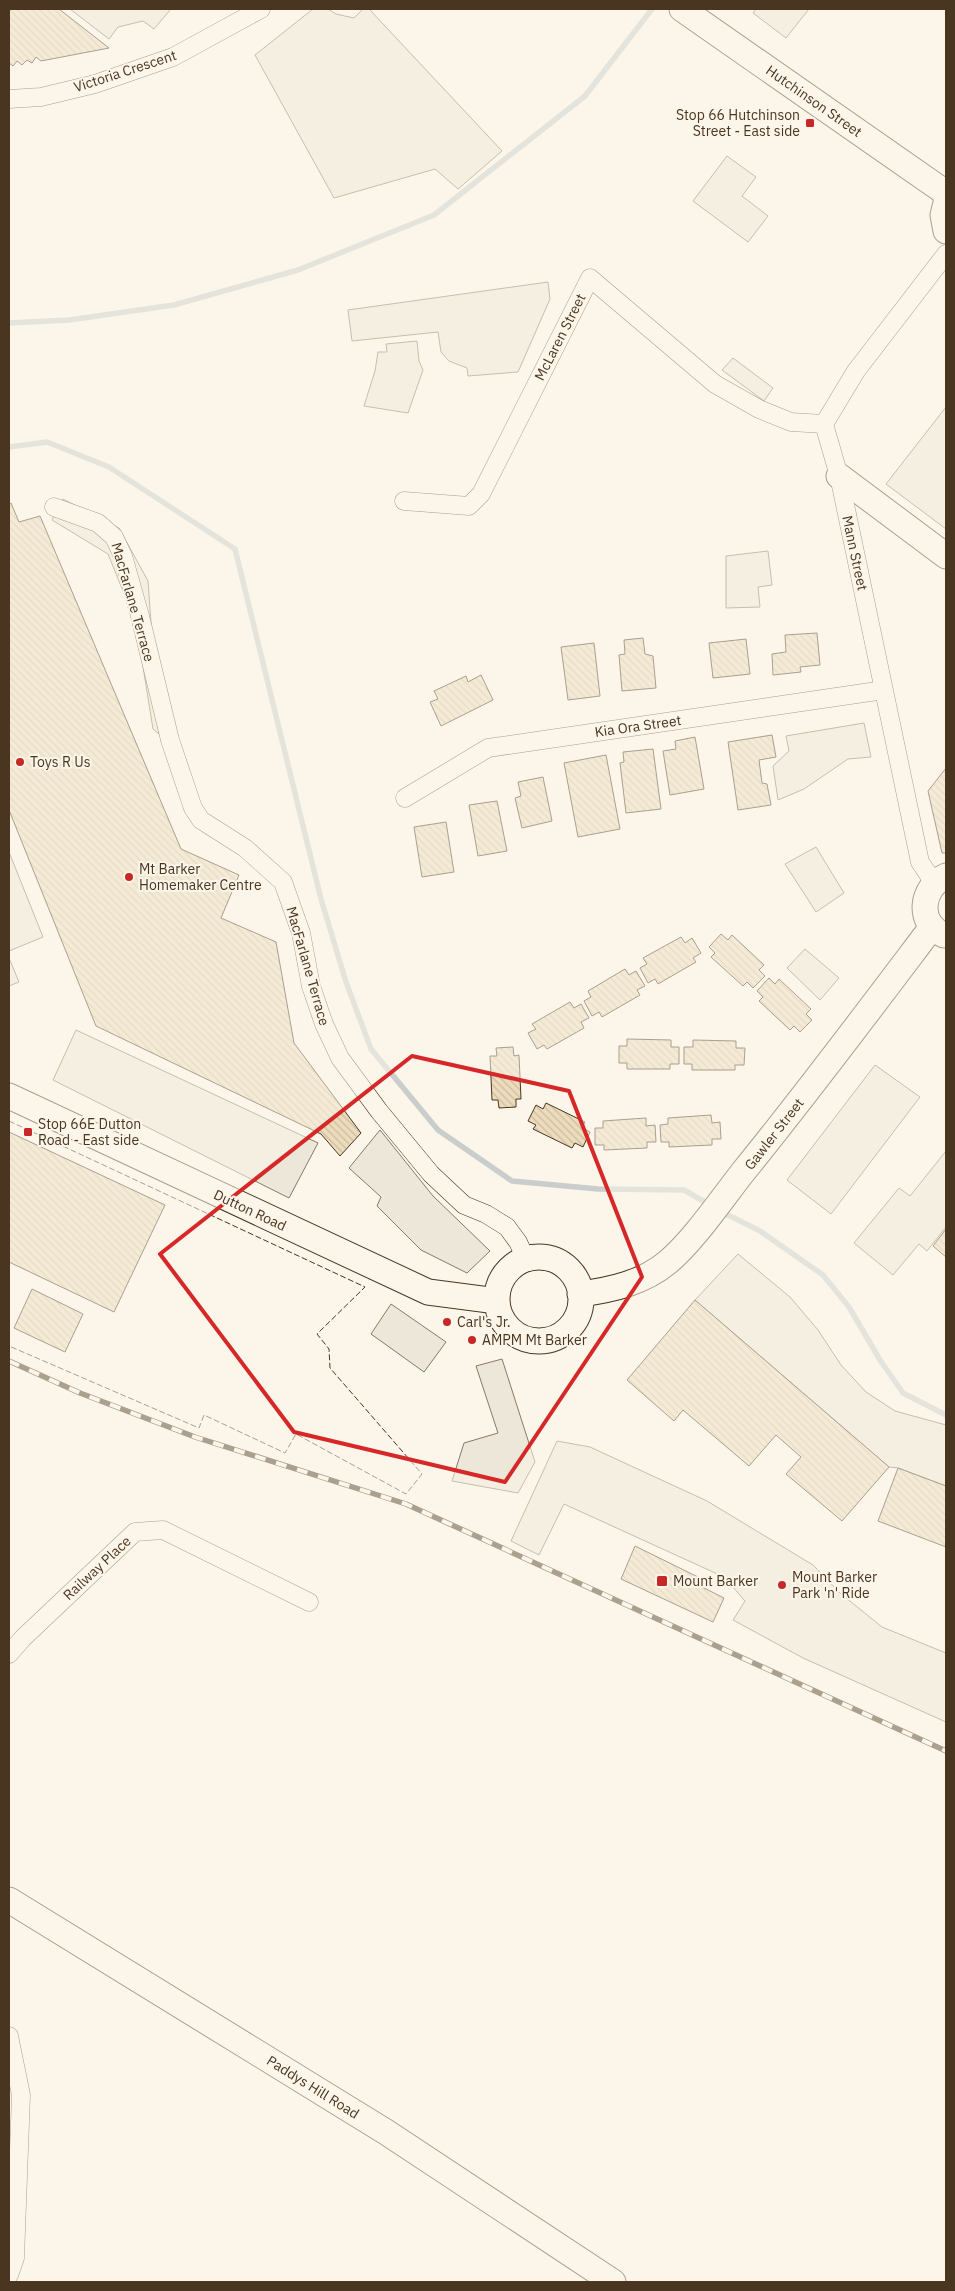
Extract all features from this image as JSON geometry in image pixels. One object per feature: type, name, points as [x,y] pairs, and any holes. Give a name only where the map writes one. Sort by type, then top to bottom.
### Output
[{"type":"street","name":"Victoria Crescent","points":[[9,99],[41,97],[95,84],[174,57],[261,9]]},
{"type":"street","name":"Hutchinson Street","points":[[682,9],[946,193]]},
{"type":"street","points":[[946,203],[943,216],[946,231]]},
{"type":"street","points":[[824,424],[856,371],[946,254]]},
{"type":"street","name":"McLaren Street","points":[[404,501],[470,506],[481,494],[590,278],[715,384],[759,409],[791,422],[824,424]]},
{"type":"street","name":"Mann Street","points":[[824,424],[839,476],[920,862],[940,879]]},
{"type":"street","points":[[839,476],[946,556]]},
{"type":"street","name":"MacFarlane Terrace","points":[[54,507],[98,523],[114,537],[122,556],[140,616],[170,740],[193,808],[202,820],[245,848],[283,882],[301,933],[311,986],[324,1024],[340,1058],[379,1111],[431,1174],[464,1205],[486,1214],[506,1226],[518,1242],[526,1259]]},
{"type":"street","name":"Kia Ora Street","points":[[405,798],[488,748],[884,690]]},
{"type":"street","points":[[939,931],[926,917],[924,906],[925,898],[940,879]]},
{"type":"street","name":"Gawler Street","points":[[580,1294],[623,1286],[644,1278],[668,1262],[702,1224],[939,931]]},
{"type":"street","name":"Dutton Road","points":[[9,1096],[428,1292],[497,1301]]},
{"type":"street","points":[[550,1258],[562,1264],[574,1277],[580,1294],[580,1304],[574,1322],[560,1335],[540,1340],[521,1336],[510,1329],[502,1319],[497,1301],[502,1278],[512,1266],[526,1259],[550,1258]]},
{"type":"street","name":"Railway Place","points":[[9,1654],[23,1638],[135,1532],[163,1530],[309,1602]]},
{"type":"street","name":"Paddys Hill Road","points":[[9,1900],[386,2132],[613,2282]]},
{"type":"street","points":[[9,2036],[20,2095],[15,2258],[9,2275]]},
{"type":"highlighted area","points":[[412,1056],[569,1091],[642,1277],[505,1482],[294,1432],[160,1254]]},
{"type":"shaded area","points":[[70,9],[171,9],[154,29],[143,21],[118,27],[109,39]]},
{"type":"shaded area","points":[[313,9],[328,9],[336,14],[354,18],[363,9],[369,9],[502,151],[458,189],[435,169],[334,198],[255,55]]},
{"type":"shaded area","points":[[756,9],[809,9],[786,38],[753,13]]},
{"type":"shaded area","points":[[727,156],[756,177],[742,196],[768,216],[748,242],[693,201]]},
{"type":"shaded area","points":[[548,282],[550,299],[518,372],[468,376],[467,368],[449,361],[441,352],[438,332],[352,341],[348,310]]},
{"type":"shaded area","points":[[417,341],[419,361],[423,370],[408,413],[364,406],[375,371],[378,352],[387,352],[386,344]]},
{"type":"shaded area","points":[[733,358],[773,388],[764,401],[722,370]]},
{"type":"shaded area","points":[[946,407],[946,529],[886,484]]},
{"type":"shaded area","points":[[63,499],[119,528],[148,581],[159,734],[153,729],[136,623],[108,554],[52,520]]},
{"type":"shaded area","points":[[768,551],[772,585],[758,587],[760,607],[726,608],[726,556]]},
{"type":"shaded area","points":[[864,723],[871,757],[848,759],[804,789],[778,800],[773,766],[789,751],[786,736]]},
{"type":"shaded area","points":[[816,847],[844,893],[816,912],[785,864]]},
{"type":"shaded area","points":[[9,852],[43,937],[9,951]]},
{"type":"shaded area","points":[[805,949],[839,978],[820,1000],[787,968]]},
{"type":"shaded area","points":[[9,958],[19,982],[9,986]]},
{"type":"shaded area","points":[[76,1030],[318,1143],[289,1198],[53,1080]]},
{"type":"shaded area","points":[[875,1065],[920,1097],[831,1214],[787,1180]]},
{"type":"shaded area","points":[[380,1130],[433,1196],[490,1251],[467,1273],[421,1250],[377,1206],[381,1197],[349,1168]]},
{"type":"shaded area","points":[[946,1151],[946,1227],[927,1251],[919,1244],[893,1275],[854,1243],[899,1188],[910,1196]]},
{"type":"shaded area","points":[[738,1254],[790,1297],[818,1330],[841,1365],[866,1392],[895,1411],[946,1425],[946,1486],[898,1468],[889,1467],[695,1300]]},
{"type":"shaded area","points":[[391,1304],[446,1342],[424,1372],[371,1334]]},
{"type":"shaded area","points":[[502,1359],[535,1462],[518,1493],[452,1481],[464,1443],[498,1433],[476,1366]]},
{"type":"shaded area","name":"Mount Barker Park 'n' Ride","points":[[557,1441],[590,1447],[707,1501],[813,1565],[840,1593],[882,1627],[946,1653],[946,1722],[803,1658],[733,1620],[745,1601],[724,1577],[564,1504],[539,1555],[511,1541]]},
{"type":"building","points":[[9,9],[59,9],[109,48],[41,61],[36,57],[32,63],[27,60],[22,65],[17,61],[13,66],[9,63]]},
{"type":"building","points":[[11,503],[19,522],[40,516],[181,849],[239,875],[221,918],[276,942],[294,1043],[361,1133],[340,1156],[321,1134],[96,1026],[9,810],[9,504]]},
{"type":"building","points":[[817,633],[820,665],[800,667],[801,672],[773,675],[772,654],[786,652],[785,635]]},
{"type":"building","points":[[643,638],[645,654],[653,656],[656,688],[622,691],[619,655],[625,654],[624,640]]},
{"type":"building","points":[[746,639],[750,674],[713,678],[709,643]]},
{"type":"building","points":[[594,643],[600,696],[568,700],[561,647]]},
{"type":"building","points":[[481,675],[493,700],[441,726],[430,702],[438,699],[434,691],[466,676],[468,682]]},
{"type":"building","points":[[772,735],[776,757],[759,760],[762,783],[767,784],[771,805],[738,810],[728,742]]},
{"type":"building","points":[[695,737],[704,789],[670,795],[663,751],[676,749],[675,741]]},
{"type":"building","points":[[653,749],[661,809],[626,813],[620,763],[624,762],[623,752]]},
{"type":"building","points":[[606,755],[620,829],[578,837],[564,763]]},
{"type":"building","points":[[946,768],[946,853],[942,853],[928,791]]},
{"type":"building","points":[[543,777],[552,821],[522,828],[515,798],[521,796],[518,782]]},
{"type":"building","points":[[497,801],[507,851],[478,856],[469,805]]},
{"type":"building","points":[[446,822],[454,872],[422,877],[414,827]]},
{"type":"building","points":[[721,934],[728,940],[732,935],[764,965],[759,970],[765,976],[753,988],[747,982],[743,986],[711,957],[715,953],[709,947]]},
{"type":"building","points":[[681,937],[685,943],[692,938],[701,953],[693,958],[696,962],[658,984],[655,979],[648,983],[640,968],[647,964],[643,958]]},
{"type":"building","points":[[625,969],[629,975],[636,971],[645,986],[637,990],[640,995],[602,1017],[599,1012],[592,1016],[584,1001],[591,997],[588,991]]},
{"type":"building","points":[[769,978],[775,984],[779,979],[811,1009],[806,1014],[812,1020],[800,1032],[794,1026],[790,1030],[759,1001],[763,997],[757,991]]},
{"type":"building","points":[[570,1002],[574,1008],[581,1004],[589,1018],[581,1022],[584,1028],[547,1049],[544,1045],[537,1049],[528,1033],[536,1029],[532,1024]]},
{"type":"building","points":[[627,1039],[671,1040],[671,1047],[679,1047],[679,1064],[670,1064],[670,1069],[627,1069],[627,1063],[619,1063],[619,1046],[627,1046]]},
{"type":"building","points":[[693,1040],[736,1041],[736,1048],[745,1048],[744,1065],[735,1065],[735,1070],[692,1070],[692,1064],[684,1064],[684,1047],[693,1047]]},
{"type":"building","points":[[513,1047],[514,1056],[519,1055],[521,1099],[516,1099],[516,1107],[499,1108],[498,1100],[492,1100],[490,1056],[497,1056],[496,1048]]},
{"type":"building","points":[[546,1103],[585,1122],[582,1128],[590,1132],[583,1147],[575,1143],[572,1148],[533,1129],[536,1125],[528,1121],[536,1105],[543,1109]]},
{"type":"building","points":[[711,1115],[712,1123],[720,1122],[721,1139],[712,1139],[712,1145],[669,1147],[669,1142],[661,1142],[660,1125],[668,1124],[668,1118]]},
{"type":"building","points":[[646,1118],[646,1126],[655,1125],[656,1142],[647,1142],[647,1148],[604,1150],[604,1145],[595,1145],[595,1128],[603,1128],[603,1121]]},
{"type":"building","points":[[9,1132],[165,1205],[114,1312],[9,1262]]},
{"type":"building","points":[[946,1229],[946,1257],[933,1246]]},
{"type":"building","points":[[32,1289],[83,1314],[65,1352],[14,1328]]},
{"type":"building","points":[[695,1300],[889,1467],[842,1521],[786,1474],[801,1457],[776,1435],[749,1466],[683,1410],[674,1421],[627,1380]]},
{"type":"building","points":[[898,1468],[946,1486],[946,1547],[878,1521]]},
{"type":"building","name":"Mount Barker","points":[[635,1546],[698,1577],[696,1584],[724,1598],[713,1622],[621,1579]]},
{"type":"waterway","points":[[9,323],[69,320],[174,305],[298,270],[434,215],[585,96],[652,9]]},
{"type":"waterway","points":[[9,447],[47,442],[109,467],[235,549],[321,899],[346,982],[371,1049],[438,1130],[512,1181],[598,1189],[684,1190],[710,1205]]},
{"type":"waterway","points":[[720,1211],[760,1231],[823,1275],[849,1307],[880,1360],[903,1393],[946,1415]]},
{"type":"railway","points":[[9,1361],[80,1393],[195,1437],[406,1504],[946,1751]]},
{"type":"fence","points":[[9,1121],[365,1287],[317,1334],[329,1349],[330,1368],[422,1474],[406,1494],[296,1434],[285,1453],[204,1415],[199,1428],[9,1346]]},
{"type":"place","name":"Stop 66 Hutchinson Street - East side","points":[[810,123]]},
{"type":"place","name":"Toys R Us","points":[[20,762]]},
{"type":"place","name":"Mt Barker Homemaker Centre","points":[[129,877]]},
{"type":"place","name":"Stop 66E Dutton Road - East side","points":[[28,1132]]},
{"type":"place","name":"Carl's Jr.","points":[[447,1322]]},
{"type":"place","name":"AMPM Mt Barker","points":[[472,1340]]},
{"type":"place","name":"Mount Barker","points":[[662,1581]]},
{"type":"place","name":"Mount Barker Park 'n' Ride","points":[[782,1585]]}]
